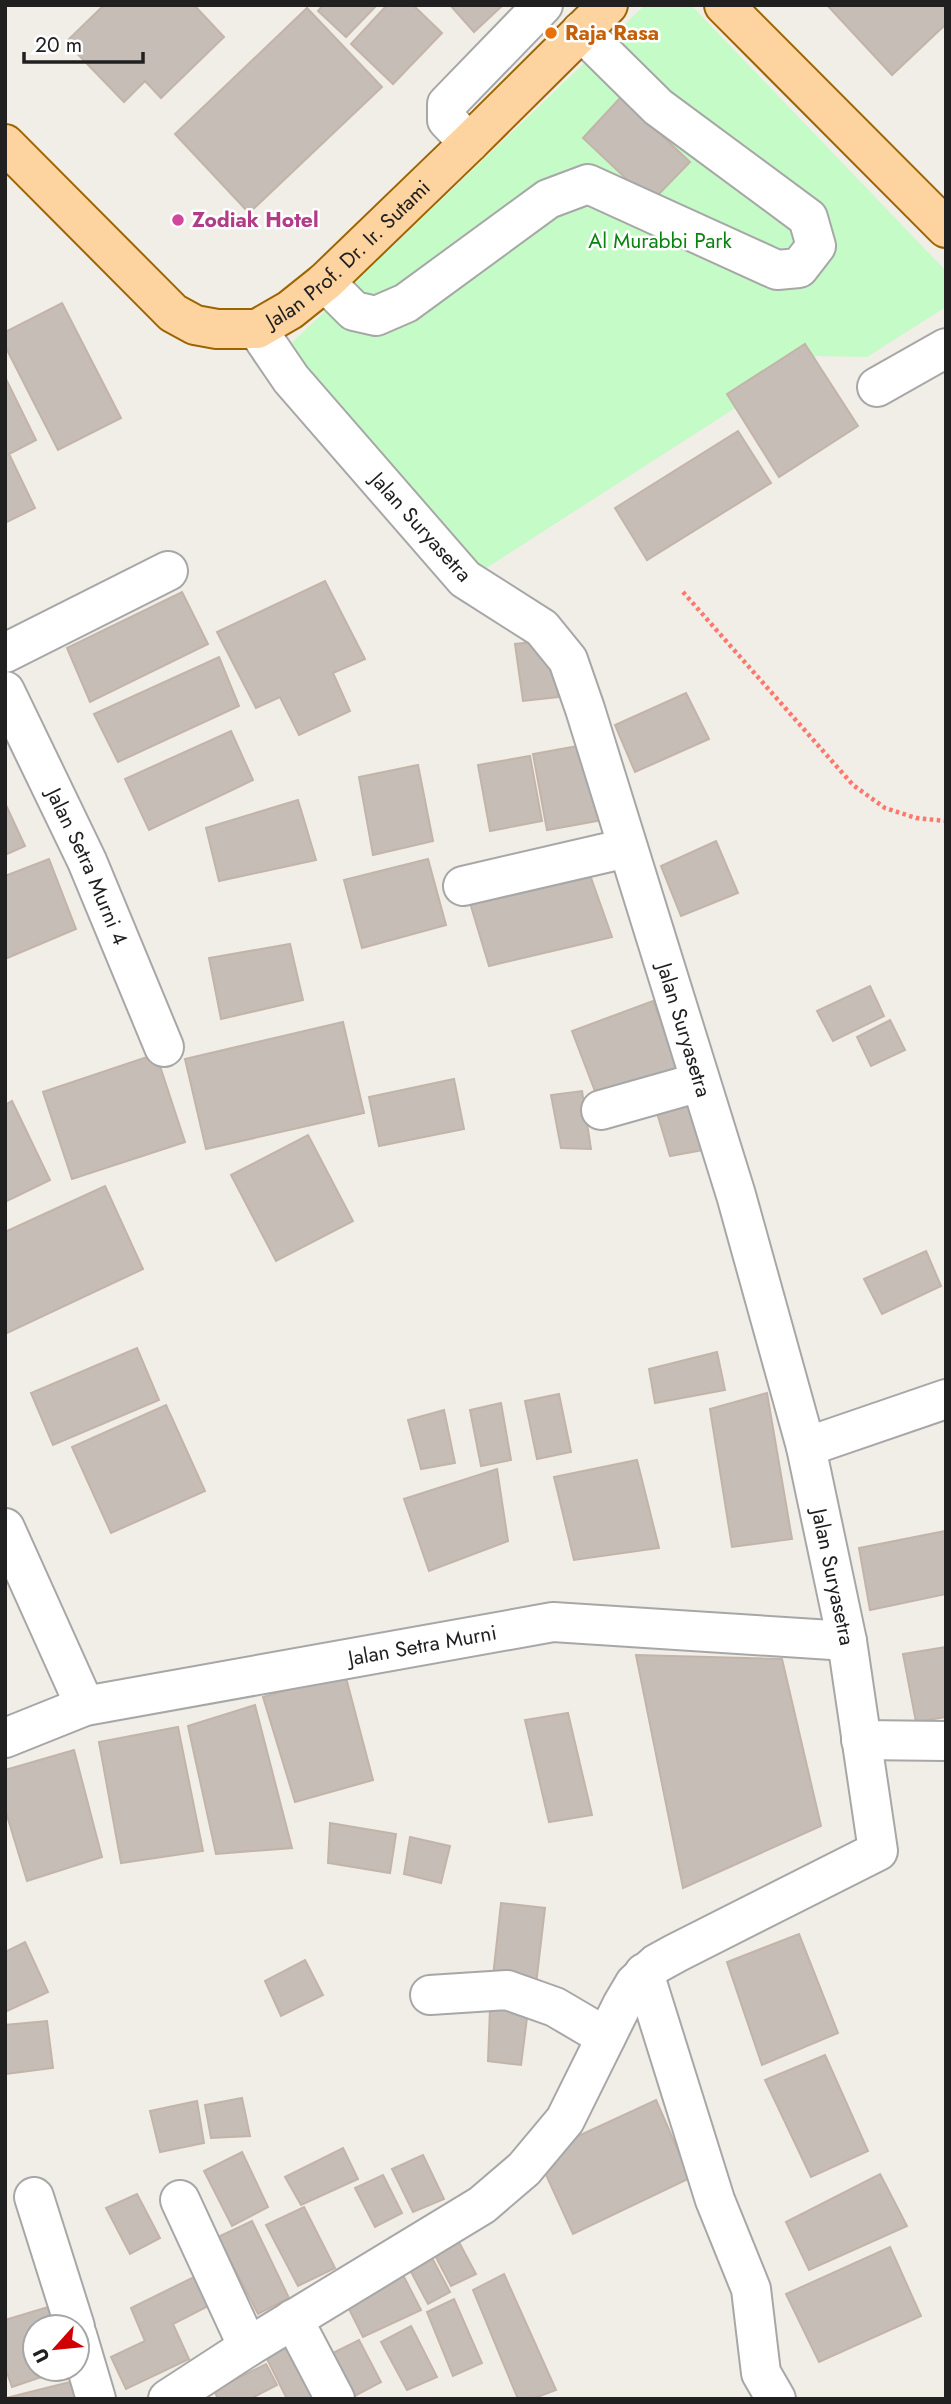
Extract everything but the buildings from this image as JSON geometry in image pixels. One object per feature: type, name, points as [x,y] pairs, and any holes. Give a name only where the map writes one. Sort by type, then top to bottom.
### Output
[{"type":"main road","points":[[724,5],[946,228]]},
{"type":"main road","name":"Jalan Prof. Dr. Ir. Sutami","points":[[5,145],[173,313],[195,325],[217,329],[257,329],[290,310],[325,282],[594,18]]},
{"type":"street","points":[[469,143],[447,120],[447,104],[543,5]]},
{"type":"street","points":[[325,282],[355,311],[376,316],[406,303],[548,199],[588,184],[777,270],[799,268],[816,246],[808,218],[658,107],[594,18]]},
{"type":"street","name":"Jalan Suryasetra","points":[[257,329],[291,379],[465,579],[542,628],[568,660],[736,1195],[806,1447],[847,1641],[878,1851],[676,1953],[644,1973]]},
{"type":"street","points":[[877,387],[946,348]]},
{"type":"street","points":[[5,653],[168,571]]},
{"type":"street","name":"Jalan Setra Murni 4","points":[[5,691],[87,861],[164,1047]]},
{"type":"street","points":[[463,886],[626,848]]},
{"type":"street","points":[[601,1110],[701,1082]]},
{"type":"street","points":[[806,1447],[946,1399]]},
{"type":"street","points":[[5,1528],[85,1706]]},
{"type":"street","name":"Jalan Setra Murni","points":[[5,1738],[85,1706],[553,1622],[847,1641]]},
{"type":"street","points":[[861,1740],[946,1741]]},
{"type":"street","points":[[168,2399],[293,2319],[482,2206],[524,2169],[565,2120],[622,2005],[644,1973]]},
{"type":"street","points":[[644,1973],[715,2200],[751,2289],[761,2373],[776,2399]]},
{"type":"street","points":[[430,1996],[507,1990],[555,2007],[606,2037]]},
{"type":"street","points":[[34,2197],[71,2313]]},
{"type":"street","points":[[180,2200],[248,2347]]},
{"type":"street","points":[[293,2319],[335,2399]]},
{"type":"street","points":[[91,2382],[96,2399]]},
{"type":"path","points":[[683,592],[853,785],[885,808],[916,818],[946,821]]},
{"type":"green space","name":"Al Murabbi Park","points":[[645,5],[691,5],[946,271],[946,307],[867,357],[816,356],[477,574],[278,356]]},
{"type":"place","name":"Raja Rasa","points":[[551,33]]},
{"type":"place","name":"Zodiak Hotel","points":[[178,220]]}]
